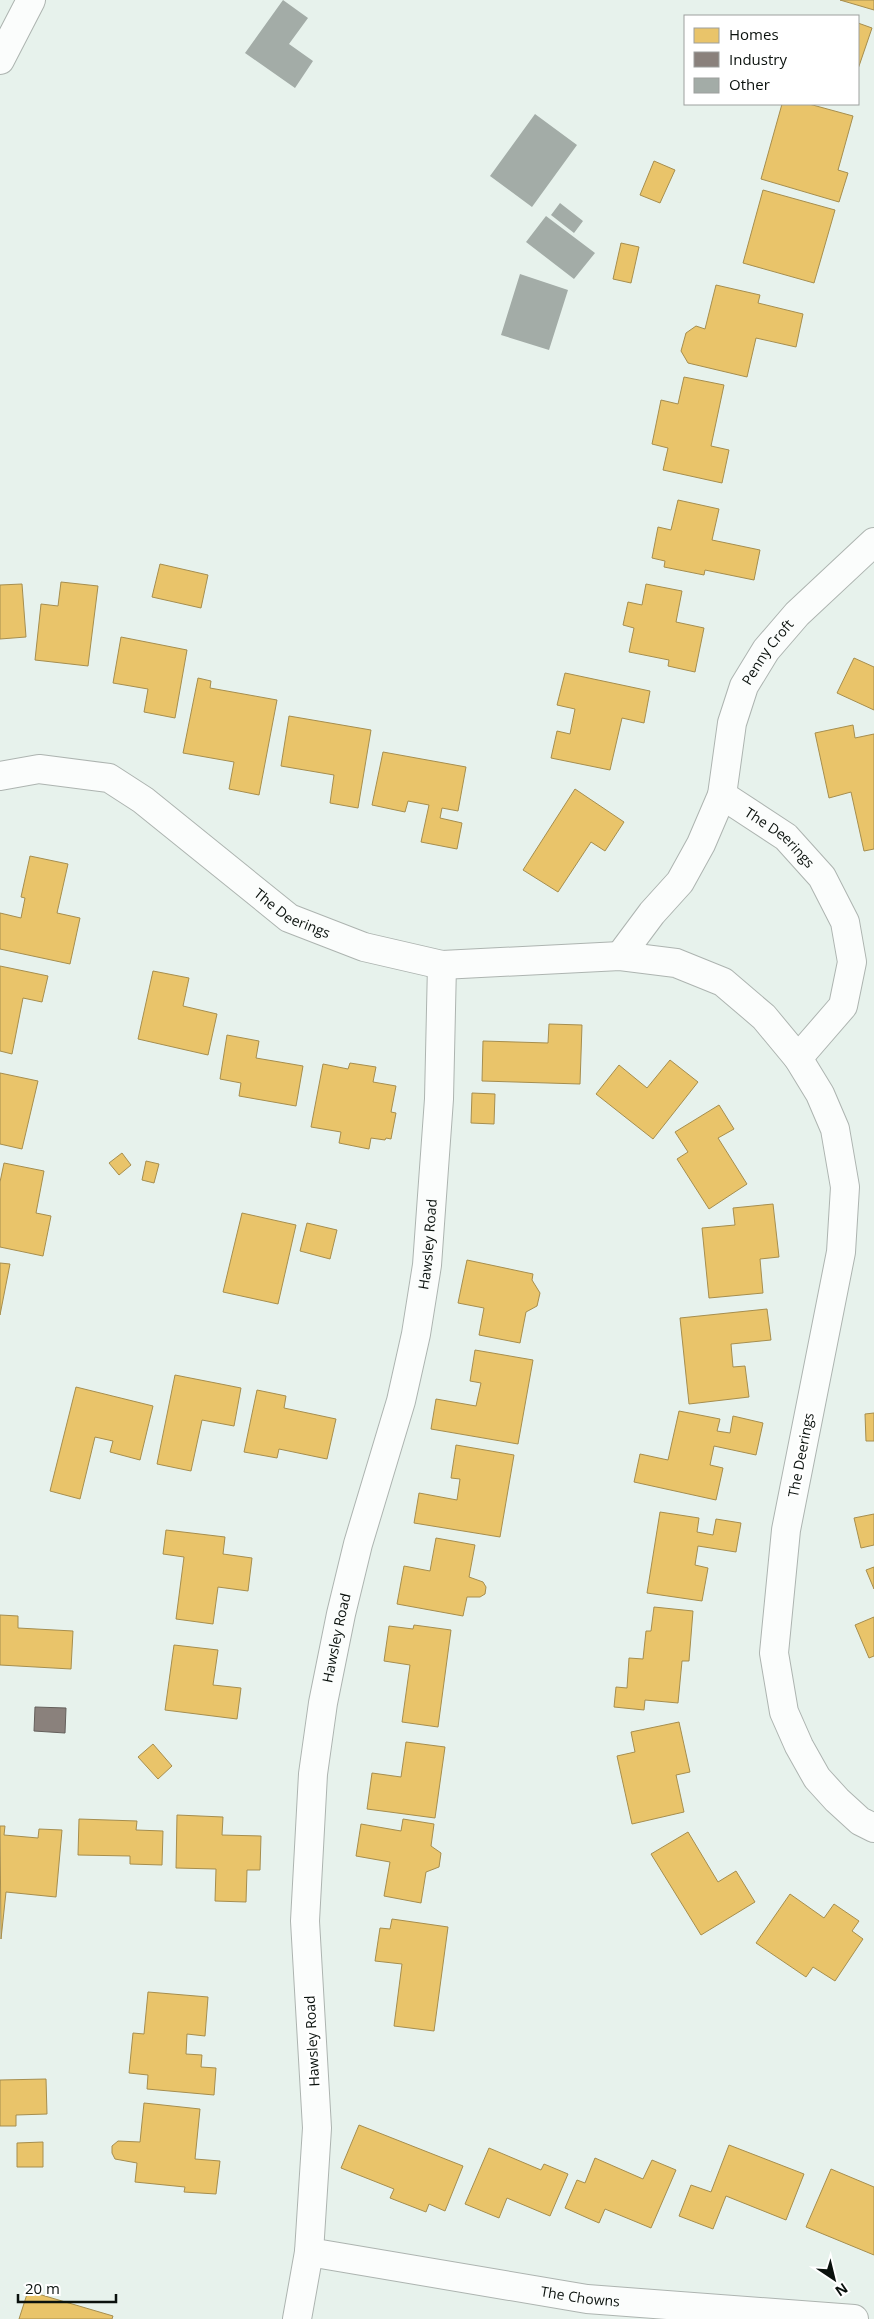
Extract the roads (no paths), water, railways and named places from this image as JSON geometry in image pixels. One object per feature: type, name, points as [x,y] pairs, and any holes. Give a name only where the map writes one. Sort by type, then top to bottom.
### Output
[{"type":"street","points":[[0,60],[31,0]]},
{"type":"street","name":"Penny Croft","points":[[722,795],[732,724],[749,679],[766,650],[797,614],[874,542]]},
{"type":"street","name":"The Deerings","points":[[0,776],[39,769],[109,778],[143,800],[289,918],[364,947],[442,965],[620,956],[676,963],[723,982],[764,1017],[798,1058],[820,1094],[835,1128],[844,1187],[841,1252],[786,1530],[774,1654],[784,1712],[799,1746],[817,1778],[860,1821],[874,1828]]},
{"type":"street","points":[[620,956],[652,913],[680,882],[701,844],[722,795]]},
{"type":"street","name":"The Deerings","points":[[722,795],[786,836],[822,877],[845,922],[852,962],[843,1006],[798,1058]]},
{"type":"street","name":"Hawsley Road","points":[[297,2319],[309,2252],[317,2128],[306,1921],[313,1774],[323,1703],[341,1614],[358,1544],[401,1401],[416,1334],[427,1265],[440,1099],[442,965]]},
{"type":"street","name":"The Chowns","points":[[309,2252],[587,2298],[854,2319]]},
{"type":"street","points":[[864,2319],[874,2319]]}]
